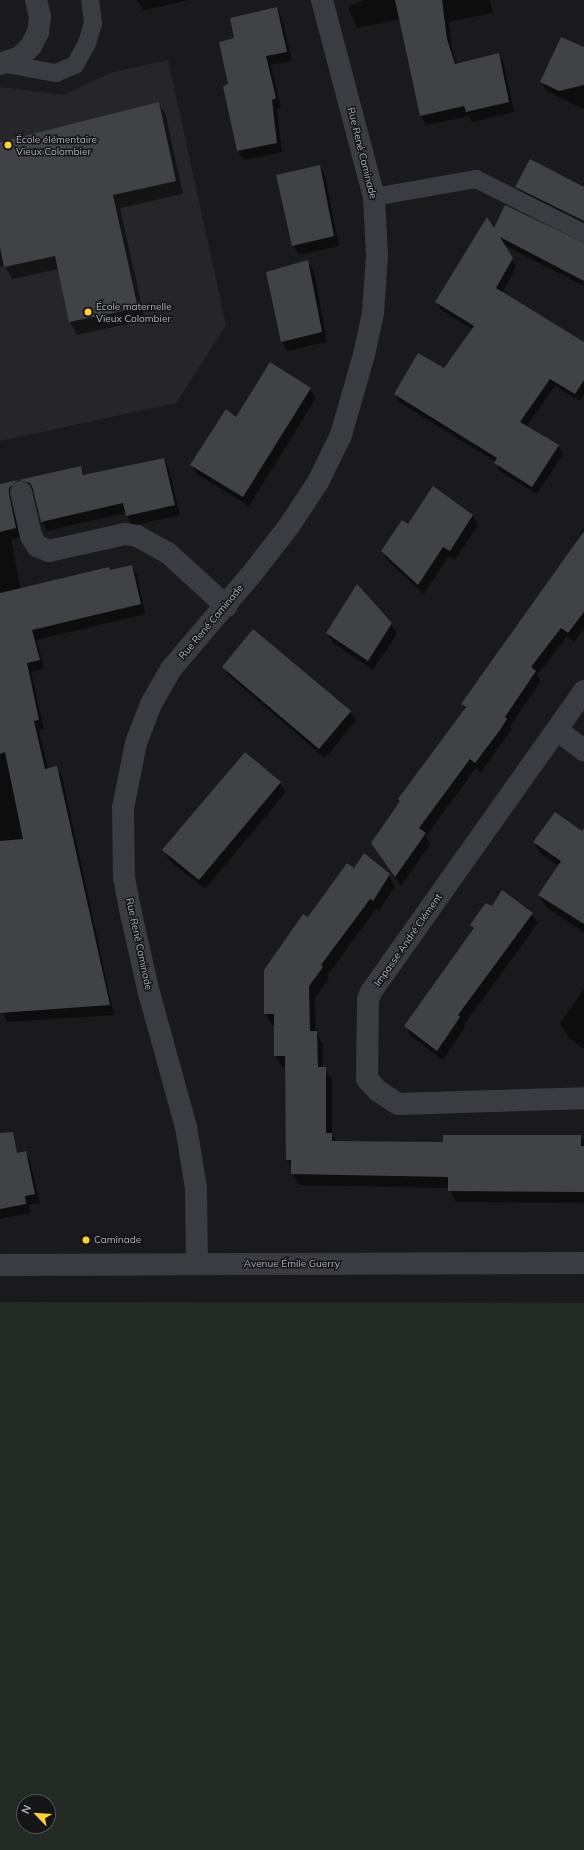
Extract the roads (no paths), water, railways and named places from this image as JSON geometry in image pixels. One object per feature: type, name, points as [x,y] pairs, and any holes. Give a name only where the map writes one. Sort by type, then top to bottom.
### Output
[{"type":"street","points":[[3,64],[20,57],[31,46],[38,32],[40,17],[36,0]]},
{"type":"street","name":"Rue René Caminade","points":[[197,1264],[196,1188],[186,1127],[149,993],[129,900],[122,844],[123,808],[136,743],[151,704],[171,670],[226,606],[289,526],[318,482],[341,435],[364,355],[373,313],[377,256],[374,197],[322,0]]},
{"type":"street","points":[[21,492],[31,536],[37,546],[49,551],[125,534],[137,536],[168,553],[226,606]]},
{"type":"street","points":[[584,691],[557,730],[584,750]]},
{"type":"street","name":"Impasse André Clément","points":[[557,730],[371,992],[368,999],[367,1079],[378,1091],[398,1104],[584,1098]]},
{"type":"street","name":"Avenue Émile Guerry","points":[[0,1265],[584,1263]]},
{"type":"lane","points":[[3,64],[56,73],[76,65],[87,44],[93,23],[90,0]]},
{"type":"lane","points":[[374,197],[476,179],[584,233]]},
{"type":"place","name":"École élémentaire Vieux Colombier","points":[[8,145]]},
{"type":"place","name":"École maternelle Vieux Colombier","points":[[88,312]]},
{"type":"place","name":"Caminade","points":[[86,1240]]}]
